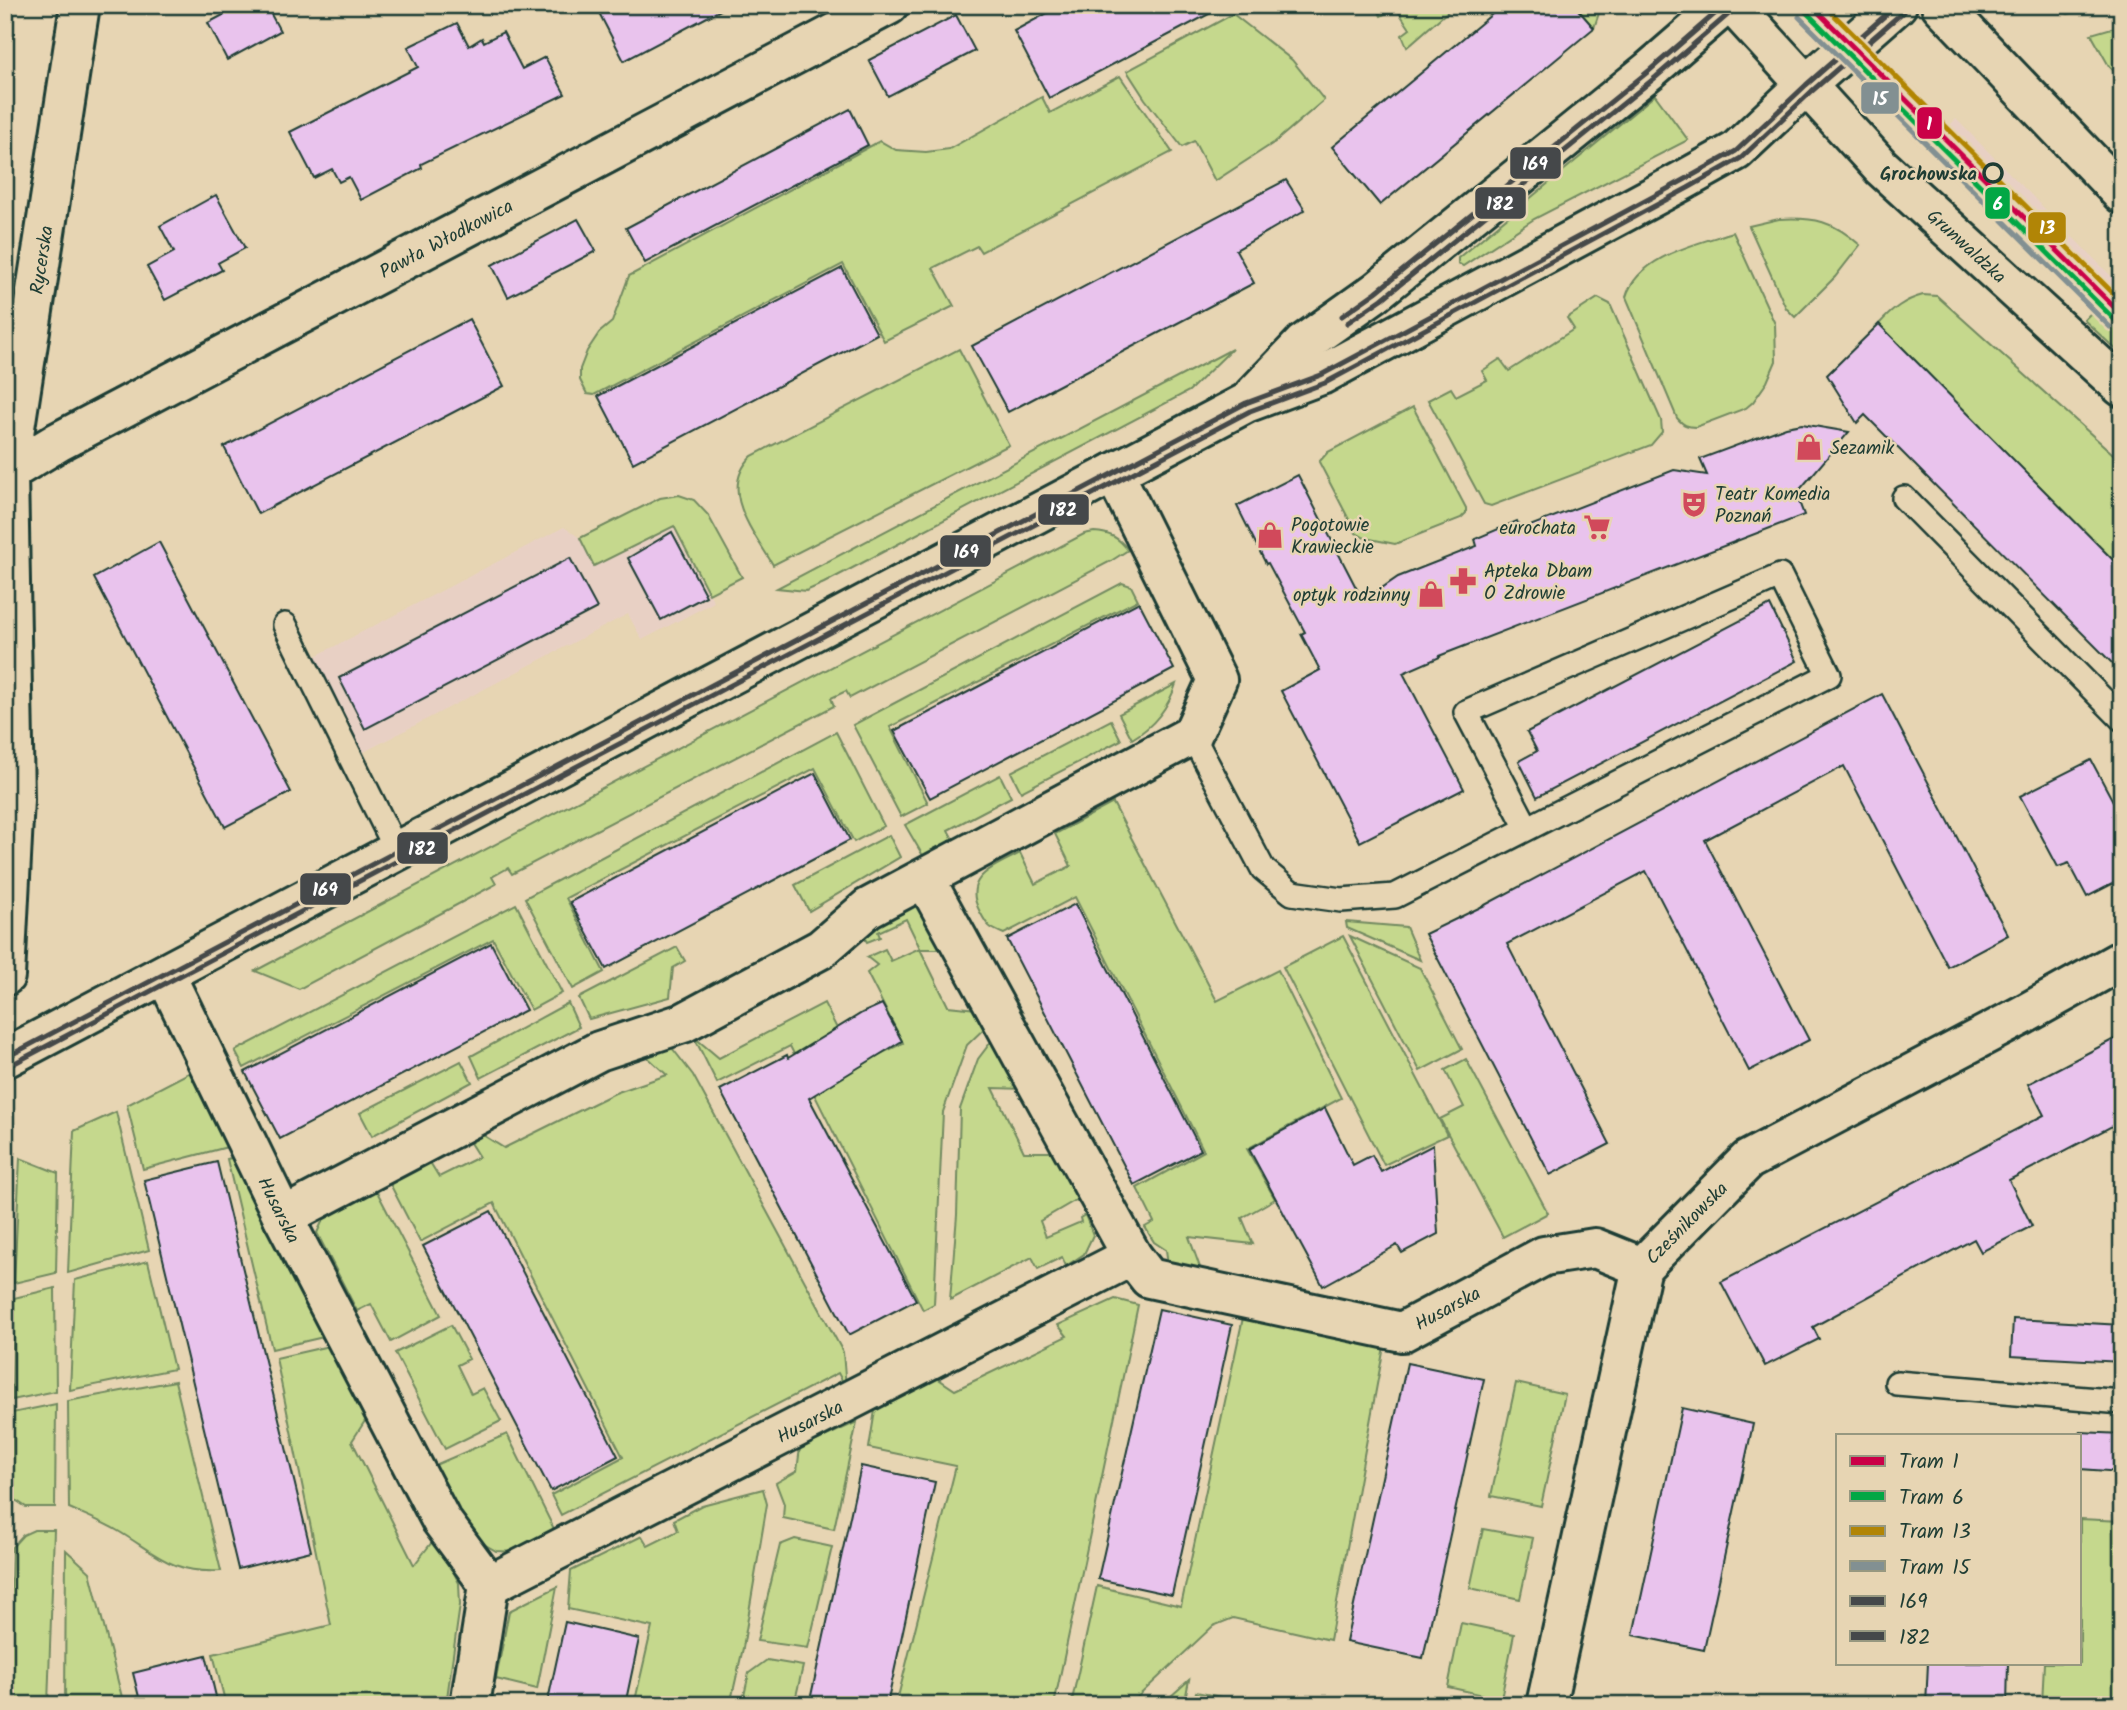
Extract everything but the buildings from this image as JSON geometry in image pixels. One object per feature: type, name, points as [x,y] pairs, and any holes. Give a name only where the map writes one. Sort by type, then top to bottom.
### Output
[{"type":"street","name":"Rycerska","points":[[5,975],[9,799],[7,474],[80,5]]},
{"type":"street","name":"Pawła Włodkowica","points":[[7,474],[58,442],[889,5]]},
{"type":"street","points":[[1247,403],[1303,344],[1386,283],[1650,70],[1725,5]]},
{"type":"street","name":"Grunwaldzka","points":[[1733,5],[1888,174],[2122,387]]},
{"type":"street","points":[[5,1058],[1247,403],[1321,375],[1736,150],[1897,5]]},
{"type":"street","points":[[1941,5],[2122,194]]},
{"type":"street","points":[[283,1217],[598,1051],[683,1023],[821,950],[868,908],[1192,735],[1217,680],[1114,473]]},
{"type":"street","name":"Husarska","points":[[925,879],[1132,1256],[1149,1278],[1402,1332],[1544,1256],[1595,1248],[1642,1267]]},
{"type":"street","name":"Cześnikowska","points":[[1546,1705],[1642,1267],[1748,1160],[2122,960]]},
{"type":"street","name":"Husarska","points":[[165,974],[283,1217],[441,1520],[489,1586],[1132,1256]]},
{"type":"street","points":[[470,1705],[489,1586]]},
{"type":"lane","points":[[1904,499],[2122,719]]},
{"type":"lane","points":[[1192,735],[1263,869],[1292,893],[1341,900],[1395,896],[1829,675],[1780,576],[1466,712],[1527,828]]},
{"type":"lane","points":[[285,625],[397,851]]},
{"type":"lane","points":[[1897,1383],[2122,1402]]},
{"type":"shaded area","points":[[1956,119],[2119,284],[2122,282],[2122,327],[2099,305],[2107,295],[1944,131]]},
{"type":"shaded area","points":[[674,525],[714,602],[642,640],[628,614],[360,754],[310,659],[564,527],[580,538],[594,566]]},
{"type":"green space","points":[[1375,5],[1455,5],[1407,47],[1402,35],[1410,29],[1396,8],[1381,16]]},
{"type":"green space","points":[[1574,5],[1594,5],[1599,13],[1594,28]]},
{"type":"green space","points":[[2051,5],[2104,5],[2068,14]]},
{"type":"green space","points":[[1233,14],[1292,60],[1324,100],[1275,142],[1215,181],[1194,141],[1182,147],[1127,71]]},
{"type":"green space","points":[[2122,25],[2122,80],[2109,66],[2091,34]]},
{"type":"green space","points":[[1120,76],[1172,152],[981,252],[977,246],[933,268],[954,306],[884,341],[843,264],[594,395],[587,394],[580,380],[580,369],[587,351],[599,333],[612,322],[629,276],[880,141],[896,150],[926,152],[949,149],[1042,97],[1050,113]]},
{"type":"green space","points":[[1655,95],[1688,140],[1534,219],[1463,266],[1458,263],[1458,258]]},
{"type":"green space","points":[[1779,219],[1823,222],[1860,245],[1835,277],[1795,317],[1786,308],[1749,226]]},
{"type":"green space","points":[[1733,232],[1775,324],[1776,361],[1767,382],[1746,408],[1690,427],[1677,418],[1626,297],[1643,271],[1656,262],[1686,247]]},
{"type":"green space","points":[[1923,295],[1937,296],[2122,462],[2122,569],[1879,324],[1899,306]]},
{"type":"green space","points":[[1598,298],[1610,304],[1661,420],[1662,432],[1651,445],[1491,506],[1484,504],[1428,400],[1451,388],[1456,396],[1487,380],[1482,371],[1500,359],[1509,371],[1574,329],[1567,318]]},
{"type":"green space","points":[[2099,305],[2122,327],[2122,355],[2084,320]]},
{"type":"green space","points":[[959,349],[1009,445],[773,565],[749,525],[738,497],[742,469],[752,456]]},
{"type":"green space","points":[[1232,349],[1189,391],[824,583],[806,591],[777,588]]},
{"type":"green space","points":[[1413,407],[1466,508],[1466,513],[1461,518],[1395,544],[1365,538],[1356,533],[1319,462],[1328,452]]},
{"type":"green space","points":[[679,495],[694,500],[708,515],[742,577],[709,594],[674,526],[594,566],[580,538],[660,498]]},
{"type":"green space","points":[[1094,532],[1113,536],[1128,550],[850,698],[846,691],[831,698],[834,706],[512,874],[508,868],[492,877],[496,884],[299,989],[255,971],[1084,534]]},
{"type":"green space","points":[[1122,583],[1131,586],[1138,600],[890,727],[928,803],[901,817],[853,725]]},
{"type":"green space","points":[[1176,684],[1159,716],[1132,739],[1119,714]]},
{"type":"green space","points":[[1111,720],[1121,740],[1021,792],[1011,772]]},
{"type":"green space","points":[[836,732],[884,826],[854,842],[815,768],[566,898],[604,972],[573,989],[525,898]]},
{"type":"green space","points":[[1000,775],[1011,797],[948,830],[956,845],[926,861],[905,825]]},
{"type":"green space","points":[[1113,803],[1217,1001],[1278,970],[1341,1098],[1247,1149],[1275,1199],[1242,1218],[1253,1244],[1189,1237],[1202,1273],[1168,1264],[1166,1250],[1154,1242],[1145,1227],[1154,1222],[1137,1188],[1204,1151],[1075,897],[1004,934],[987,924],[975,900],[977,882],[983,875],[1020,853],[1035,884],[1071,866],[1055,834]]},
{"type":"green space","points":[[889,835],[900,857],[809,911],[795,885]]},
{"type":"green space","points":[[516,904],[562,993],[531,1010],[493,939],[244,1068],[235,1051]]},
{"type":"green space","points":[[909,905],[921,907],[957,949],[920,949],[948,1006],[987,1010],[993,1020],[967,1045],[943,1112],[934,1304],[923,1310],[790,1046],[717,1083],[694,1037],[719,1058],[824,1003],[856,1066],[903,1043],[867,973],[877,965],[867,957],[885,949],[891,961],[920,948],[906,919],[878,932],[880,937],[867,942],[861,932]]},
{"type":"green space","points":[[1346,922],[1406,927],[1420,960],[1347,928]]},
{"type":"green space","points":[[1343,936],[1447,1135],[1384,1165],[1283,967]]},
{"type":"green space","points":[[1350,936],[1420,968],[1462,1049],[1420,1071]]},
{"type":"green space","points":[[677,947],[685,961],[673,968],[670,997],[589,1019],[579,998]]},
{"type":"green space","points":[[568,1003],[579,1027],[481,1078],[471,1056]]},
{"type":"green space","points":[[1000,1030],[1030,1089],[993,1088],[1024,1152],[1065,1152],[1087,1200],[1080,1204],[1076,1200],[1040,1221],[1046,1237],[1081,1222],[1080,1218],[1085,1215],[1093,1235],[1084,1254],[1066,1266],[1062,1257],[1038,1269],[1032,1257],[950,1300],[957,1215],[960,1109],[978,1059]]},
{"type":"green space","points":[[669,1044],[693,1075],[843,1352],[846,1388],[838,1373],[561,1515],[551,1495],[623,1457],[494,1203],[420,1242],[388,1180],[428,1159],[439,1177],[479,1157],[467,1138],[478,1132],[504,1148],[615,1093],[667,1075],[643,1053]]},
{"type":"green space","points":[[1466,1059],[1548,1213],[1503,1237],[1440,1119],[1464,1107],[1445,1070]]},
{"type":"green space","points":[[461,1061],[472,1082],[372,1136],[360,1113]]},
{"type":"green space","points":[[198,1068],[235,1145],[143,1169],[127,1105]]},
{"type":"green space","points":[[116,1112],[149,1250],[68,1273],[74,1131]]},
{"type":"green space","points":[[242,1155],[332,1335],[272,1349],[227,1159]]},
{"type":"green space","points":[[20,1158],[58,1173],[56,1273],[14,1283]]},
{"type":"green space","points":[[373,1184],[441,1315],[391,1342],[371,1304],[357,1311],[317,1233],[326,1213]]},
{"type":"green space","points":[[148,1261],[174,1369],[70,1390],[75,1280]]},
{"type":"green space","points":[[55,1288],[56,1391],[12,1400],[14,1298]]},
{"type":"green space","points":[[1115,1299],[1138,1305],[1054,1705],[896,1705],[956,1466],[869,1448],[876,1404],[931,1374],[955,1390],[1067,1336],[1058,1325]]},
{"type":"green space","points":[[1244,1313],[1385,1341],[1330,1640],[1233,1618],[1213,1626],[1129,1705],[1071,1705],[1097,1586],[1181,1606]]},
{"type":"green space","points":[[451,1325],[469,1359],[457,1365],[471,1394],[483,1388],[501,1421],[445,1449],[395,1353]]},
{"type":"green space","points":[[338,1344],[372,1410],[352,1441],[414,1565],[436,1537],[459,1583],[460,1605],[446,1705],[226,1705],[213,1654],[331,1625],[276,1358]]},
{"type":"green space","points":[[175,1381],[221,1571],[177,1566],[112,1528],[69,1508],[68,1401]]},
{"type":"green space","points":[[1516,1383],[1565,1394],[1541,1506],[1491,1496]]},
{"type":"green space","points":[[56,1404],[55,1507],[26,1507],[11,1497],[12,1413]]},
{"type":"green space","points":[[857,1422],[834,1529],[783,1518],[784,1504],[776,1483],[797,1471],[800,1448]]},
{"type":"green space","points":[[507,1434],[557,1535],[516,1552],[496,1551],[469,1534],[435,1465]]},
{"type":"green space","points":[[763,1489],[767,1504],[743,1648],[730,1705],[634,1705],[652,1627],[568,1609],[571,1571],[642,1536],[648,1546],[678,1531],[674,1520],[702,1505]]},
{"type":"green space","points":[[2082,1519],[2122,1521],[2122,1705],[2042,1705],[2044,1664],[2082,1664]]},
{"type":"green space","points":[[1483,1529],[1533,1538],[1520,1599],[1470,1588]]},
{"type":"green space","points":[[34,1530],[54,1530],[48,1705],[8,1705],[12,1547],[23,1535]]},
{"type":"green space","points":[[795,1539],[832,1547],[808,1648],[757,1641],[780,1545]]},
{"type":"green space","points":[[66,1550],[90,1572],[124,1705],[65,1705]]},
{"type":"green space","points":[[557,1587],[537,1689],[496,1679],[509,1611]]},
{"type":"green space","points":[[1461,1623],[1514,1634],[1501,1699],[1448,1687]]},
{"type":"green space","points":[[767,1660],[803,1666],[794,1705],[742,1705],[749,1673]]},
{"type":"green space","points":[[1189,1680],[1184,1705],[1161,1705]]},
{"type":"green space","points":[[1196,1692],[1261,1705],[1193,1705]]},
{"type":"tram line","name":"1","points":[[1811,5],[2122,315]]},
{"type":"tram line","name":"13","points":[[1824,5],[2122,302]]},
{"type":"tram line","name":"6","points":[[1805,11],[2116,321]]},
{"type":"tram line","name":"15","points":[[1799,17],[2110,327]]},
{"type":"transit line","name":"169","points":[[1342,316],[1376,292],[1650,70],[1725,5]]},
{"type":"transit line","name":"169","points":[[5,1058],[1246,403],[1321,375],[1684,180],[1736,151],[1897,5]]},
{"type":"transit line","name":"182","points":[[1347,323],[1382,299],[1656,77],[1731,12]]},
{"type":"transit line","name":"182","points":[[9,1066],[1250,411],[1325,383],[1688,188],[1741,158],[1812,91],[1903,12]]},
{"type":"place","name":"Grochowska","points":[[1993,173]]},
{"type":"place","name":"Sezamik","points":[[1809,447]]},
{"type":"place","name":"Teatr Komedia Poznań","points":[[1694,504]]},
{"type":"place","name":"eurochata","points":[[1597,527]]},
{"type":"place","name":"Pogotowie Krawieckie","points":[[1270,535]]},
{"type":"place","name":"Apteka Dbam O Zdrowie","points":[[1463,581]]},
{"type":"place","name":"optyk rodzinny","points":[[1431,594]]}]
